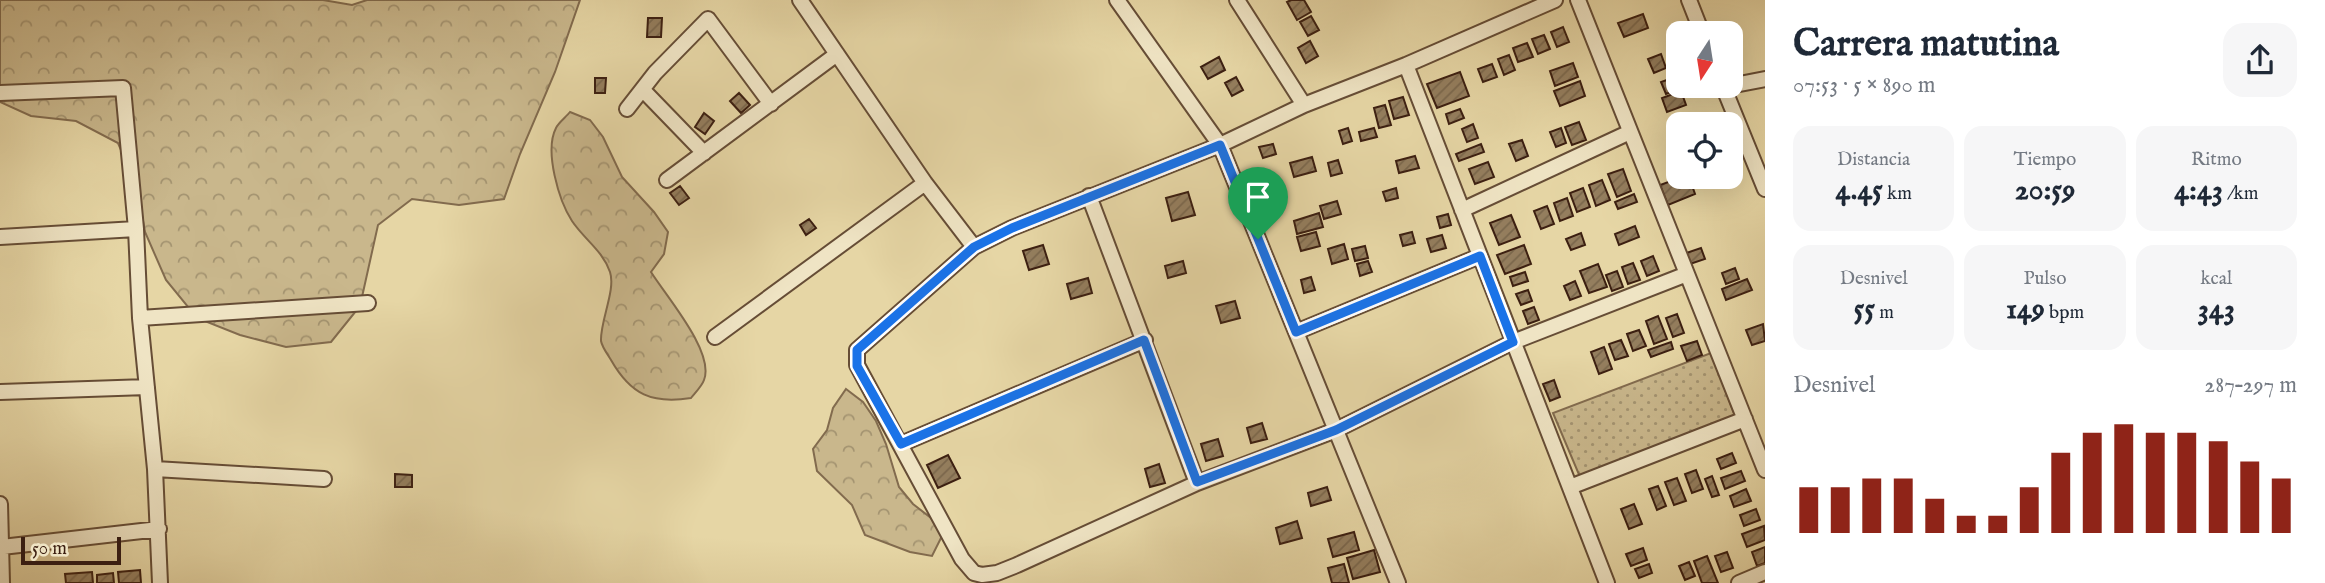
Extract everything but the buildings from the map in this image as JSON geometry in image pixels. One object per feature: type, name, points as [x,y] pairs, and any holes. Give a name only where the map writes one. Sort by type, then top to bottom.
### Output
[{"type":"street","points":[[800,0],[925,183],[974,247]]},
{"type":"street","points":[[1117,0],[1220,145],[1398,583]]},
{"type":"street","points":[[1237,0],[1304,105]]},
{"type":"street","points":[[1555,0],[1528,5],[1406,65],[1304,105],[1220,145],[1012,228],[974,247],[857,350],[857,366],[956,550],[974,573],[982,575],[997,573],[1017,565],[1197,482],[1336,430],[1513,342],[1687,274]]},
{"type":"street","points":[[1578,0],[1765,470]]},
{"type":"street","points":[[1689,0],[1697,21]]},
{"type":"street","points":[[627,109],[655,73],[708,19],[771,104]]},
{"type":"street","points":[[667,180],[837,54]]},
{"type":"street","points":[[1406,65],[1607,583]]},
{"type":"street","points":[[1743,83],[1765,79]]},
{"type":"street","points":[[0,93],[123,88],[136,229],[140,318],[155,468],[160,583]]},
{"type":"street","points":[[643,90],[704,153]]},
{"type":"street","points":[[1729,98],[1765,189]]},
{"type":"street","points":[[1462,210],[1630,132]]},
{"type":"street","points":[[715,337],[925,183]]},
{"type":"street","points":[[1088,196],[1197,482]]},
{"type":"street","points":[[0,237],[136,229]]},
{"type":"street","points":[[1296,332],[1480,256]]},
{"type":"street","points":[[140,318],[368,303]]},
{"type":"street","points":[[901,444],[1144,340]]},
{"type":"street","points":[[0,391],[146,387]]},
{"type":"street","points":[[1570,487],[1745,419]]},
{"type":"street","points":[[155,468],[324,479]]},
{"type":"street","points":[[0,504],[2,583]]},
{"type":"street","points":[[2,547],[159,529]]},
{"type":"street","points":[[1739,583],[1765,572]]},
{"type":"green space","points":[[0,0],[323,0],[352,5],[367,0],[580,0],[555,72],[504,199],[459,205],[412,199],[378,225],[360,306],[331,342],[286,347],[240,335],[197,318],[166,280],[145,232],[137,187],[118,143],[76,121],[31,116],[0,102]]},
{"type":"green space","points":[[570,112],[590,120],[603,137],[622,177],[668,232],[664,254],[651,272],[687,324],[702,355],[704,380],[691,398],[665,400],[635,389],[626,382],[603,346],[601,333],[611,288],[610,272],[598,251],[567,212],[552,162],[556,128]]},
{"type":"green space","points":[[1711,353],[1735,416],[1580,477],[1553,413]]},
{"type":"green space","points":[[846,389],[863,402],[876,421],[899,487],[913,504],[931,518],[942,536],[932,556],[910,552],[865,535],[852,505],[817,471],[813,449],[827,430],[833,408]]},
{"type":"route","points":[[1220,145],[1258,239],[1296,332],[1480,256],[1513,342],[1336,430],[1197,482],[1144,340],[901,444],[857,366],[857,350],[974,247],[1088,196],[1220,145]]}]
